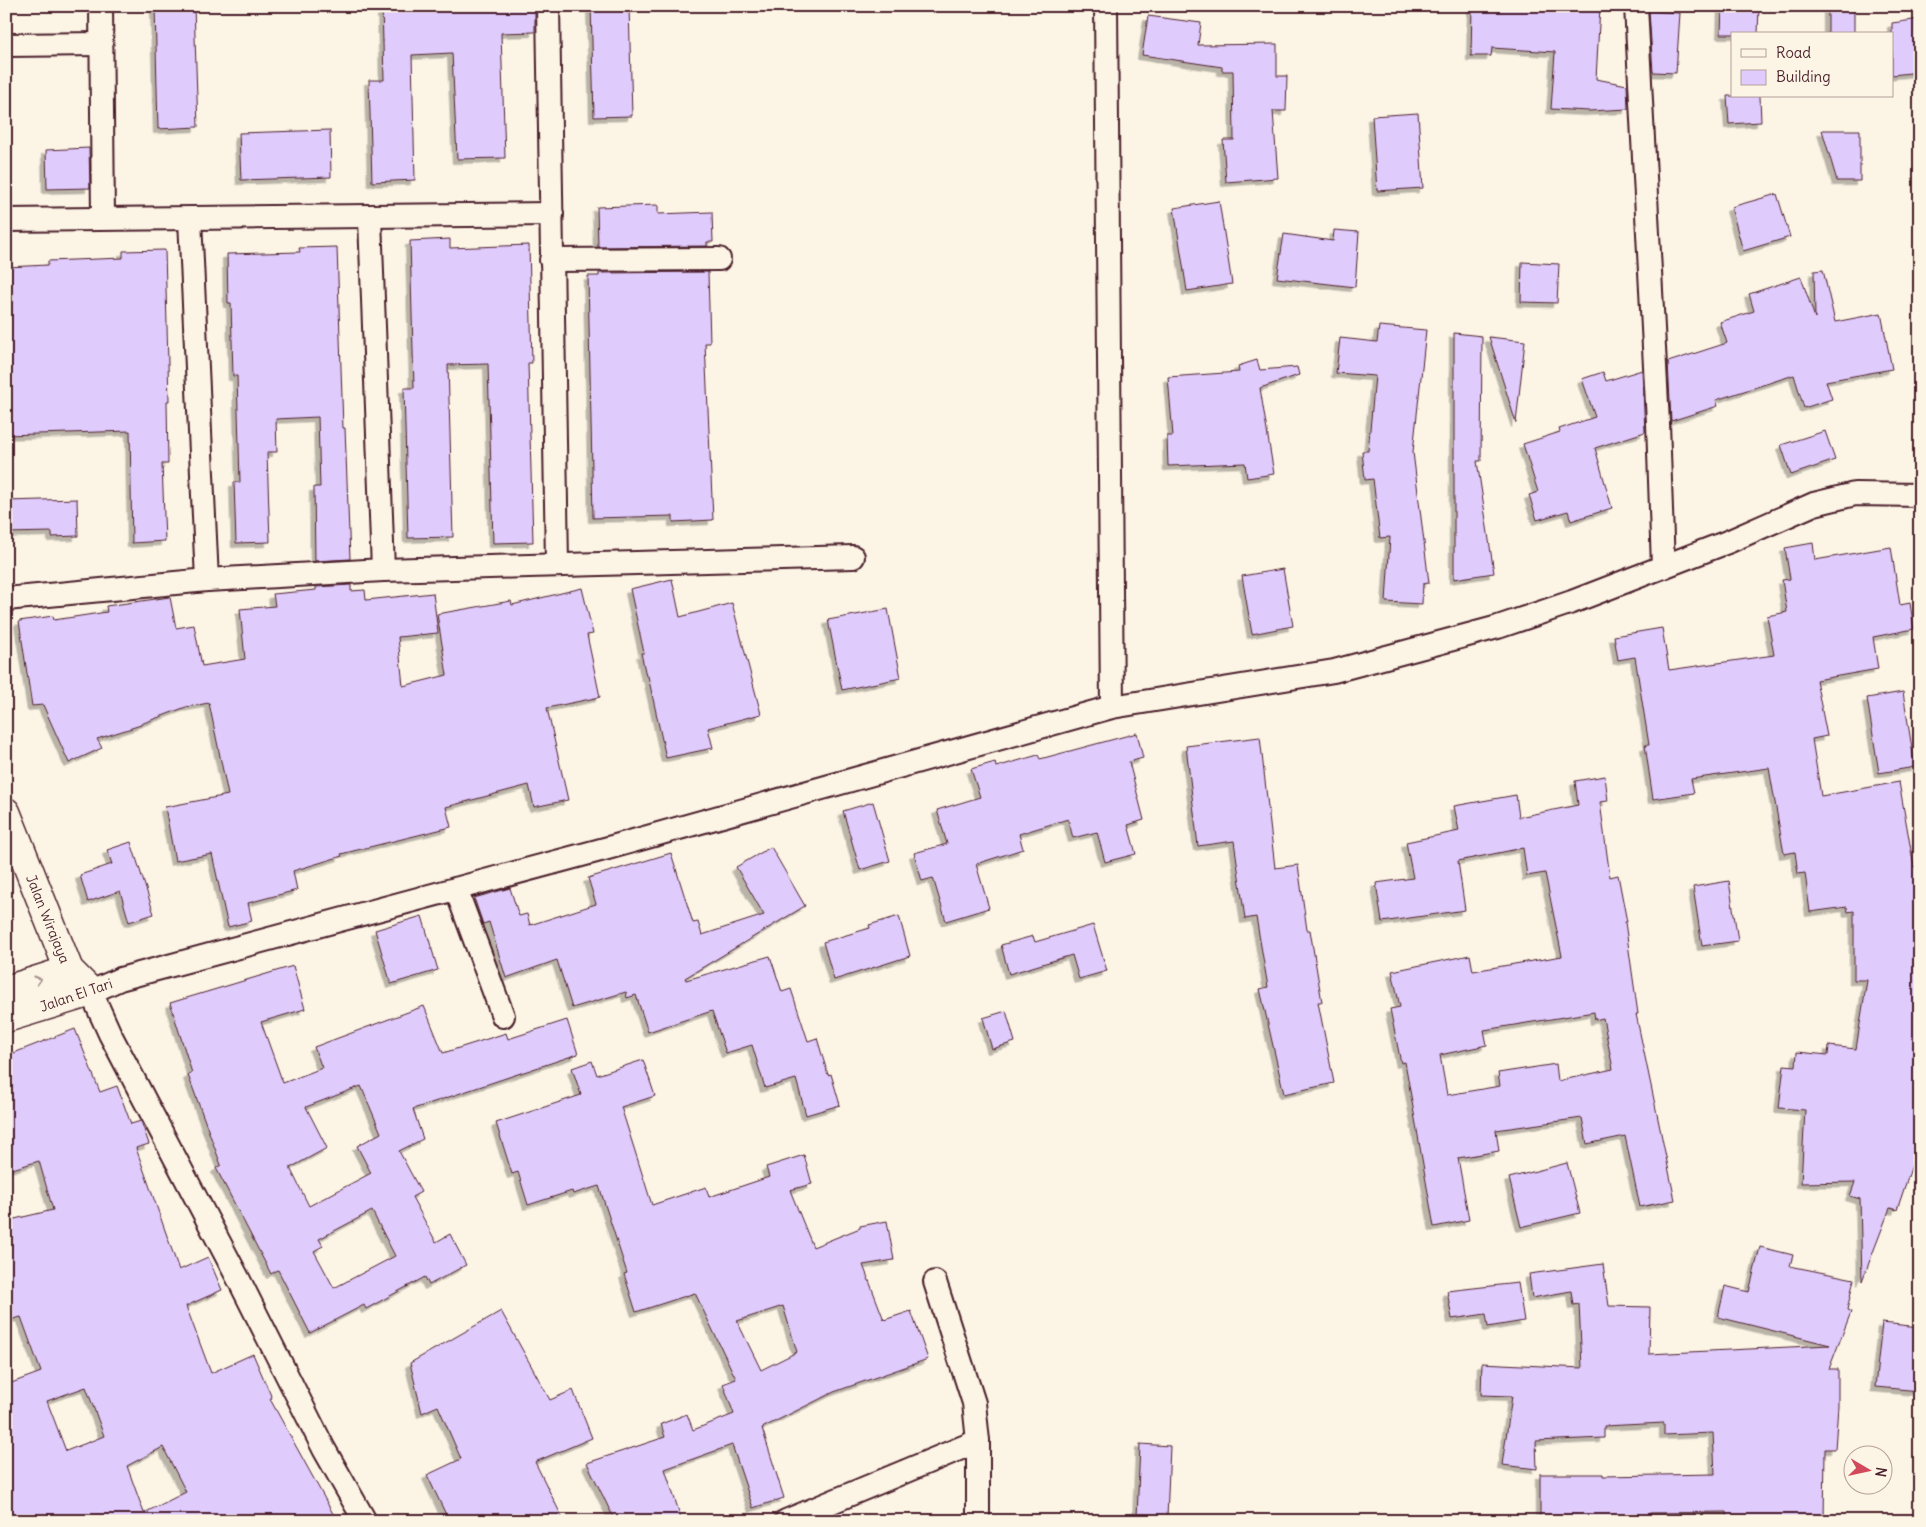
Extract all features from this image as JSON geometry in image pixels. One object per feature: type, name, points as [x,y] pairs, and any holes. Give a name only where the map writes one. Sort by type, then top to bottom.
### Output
[{"type":"street","points":[[101,6],[103,218]]},
{"type":"street","points":[[548,6],[557,564]]},
{"type":"street","points":[[1106,6],[1112,707]]},
{"type":"street","points":[[1636,6],[1658,423],[1663,567]]},
{"type":"street","points":[[6,46],[100,44]]},
{"type":"street","points":[[6,220],[370,218],[552,214]]},
{"type":"street","points":[[190,218],[207,580]]},
{"type":"street","points":[[370,218],[383,570]]},
{"type":"street","points":[[551,260],[719,260]]},
{"type":"street","points":[[120,979],[456,889],[1112,707],[1334,671],[1498,627],[1572,602],[1730,541],[1814,504],[1855,494],[1920,495]]},
{"type":"street","points":[[6,599],[207,580],[383,570],[853,557]]},
{"type":"street","name":"Jalan Wirajaya","points":[[6,812],[15,860],[69,970]]},
{"type":"street","points":[[456,889],[503,1016]]},
{"type":"street","points":[[69,970],[91,992],[110,1034],[239,1280],[324,1449],[365,1521]]},
{"type":"street","name":"Jalan El Tari","points":[[6,990],[69,970],[120,979]]},
{"type":"street","name":"Jalan El Tari","points":[[6,1018],[91,992],[120,979]]},
{"type":"street","points":[[935,1282],[974,1403],[978,1441],[978,1515]]},
{"type":"street","points":[[786,1521],[978,1441]]},
{"type":"building","points":[[155,6],[194,6],[198,127],[158,129]]},
{"type":"building","points":[[382,6],[535,6],[535,32],[501,33],[505,158],[457,159],[452,53],[412,55],[415,180],[372,182],[369,80],[384,80]]},
{"type":"building","points":[[591,6],[629,6],[632,116],[594,117]]},
{"type":"building","points":[[1472,6],[1600,6],[1596,79],[1627,85],[1628,109],[1589,111],[1551,109],[1555,52],[1492,48],[1491,56],[1471,56]]},
{"type":"building","points":[[1722,6],[1759,6],[1758,32],[1721,34]]},
{"type":"building","points":[[1828,6],[1854,6],[1854,32],[1828,32]]},
{"type":"building","points":[[1649,11],[1680,13],[1676,73],[1653,72]]},
{"type":"building","points":[[1148,16],[1201,23],[1198,45],[1277,44],[1277,76],[1287,76],[1286,111],[1273,111],[1278,178],[1226,182],[1223,140],[1234,140],[1233,71],[1222,71],[1222,67],[1142,55]]},
{"type":"building","points":[[1920,19],[1920,72],[1894,75],[1894,32],[1892,32],[1892,23]]},
{"type":"building","points":[[1727,96],[1731,96],[1731,98],[1760,98],[1761,122],[1729,124]]},
{"type":"building","points":[[1418,113],[1423,188],[1377,191],[1372,116]]},
{"type":"building","points":[[330,130],[331,177],[241,180],[239,133]]},
{"type":"building","points":[[1822,130],[1860,130],[1860,181],[1837,181]]},
{"type":"building","points":[[89,148],[90,188],[47,189],[46,150]]},
{"type":"building","points":[[1777,194],[1790,237],[1743,251],[1731,207]]},
{"type":"building","points":[[1219,201],[1232,284],[1187,291],[1174,208]]},
{"type":"building","points":[[658,205],[658,214],[712,212],[713,242],[707,242],[707,246],[598,247],[597,207]]},
{"type":"building","points":[[1334,230],[1359,232],[1355,287],[1277,278],[1284,234],[1333,241]]},
{"type":"building","points":[[450,239],[450,248],[529,245],[532,363],[528,363],[533,542],[493,543],[488,364],[448,365],[453,537],[408,538],[404,388],[414,388],[410,241]]},
{"type":"building","points":[[337,247],[343,428],[345,428],[350,559],[315,561],[314,487],[320,487],[318,417],[276,419],[277,452],[267,452],[270,542],[236,543],[234,482],[240,482],[237,376],[233,376],[231,303],[228,303],[227,254],[300,252],[299,248]]},
{"type":"building","points":[[165,250],[169,401],[167,401],[168,464],[162,464],[165,541],[132,543],[130,431],[6,435],[6,267],[48,265],[48,261],[123,258],[123,251]]},
{"type":"building","points":[[1522,262],[1559,264],[1557,303],[1521,302]]},
{"type":"building","points":[[1823,270],[1835,322],[1881,313],[1892,369],[1826,381],[1832,399],[1804,408],[1794,375],[1716,400],[1718,406],[1671,421],[1668,362],[1727,343],[1720,322],[1754,311],[1749,294],[1801,277],[1815,318],[1814,271]]},
{"type":"building","points":[[708,272],[710,343],[705,343],[713,520],[673,522],[673,516],[593,518],[588,276],[599,276],[599,273]]},
{"type":"building","points":[[1379,326],[1426,330],[1413,452],[1429,583],[1423,584],[1422,604],[1386,602],[1390,537],[1380,538],[1373,479],[1365,480],[1362,451],[1368,451],[1375,376],[1336,373],[1340,338],[1377,342]]},
{"type":"building","points":[[1454,333],[1482,336],[1481,461],[1477,461],[1494,573],[1454,579]]},
{"type":"building","points":[[1489,337],[1525,341],[1516,423]]},
{"type":"building","points":[[1257,360],[1260,370],[1297,367],[1299,375],[1260,388],[1274,474],[1247,478],[1245,463],[1168,466],[1167,436],[1173,436],[1168,377],[1239,372],[1238,366]]},
{"type":"building","points":[[1642,370],[1645,432],[1595,448],[1612,508],[1571,521],[1568,511],[1537,520],[1529,495],[1538,492],[1523,444],[1560,432],[1559,429],[1595,417],[1582,379],[1603,372],[1606,381]]},
{"type":"building","points":[[1825,431],[1835,460],[1791,475],[1781,445]]},
{"type":"building","points":[[77,499],[78,536],[52,537],[52,532],[6,533],[6,501]]},
{"type":"building","points":[[1813,543],[1815,560],[1891,547],[1900,605],[1910,603],[1914,629],[1873,637],[1878,669],[1816,680],[1827,736],[1812,739],[1821,796],[1899,782],[1914,867],[1920,866],[1920,979],[1916,1018],[1920,1019],[1920,1141],[1897,1210],[1890,1208],[1862,1281],[1860,1199],[1850,1196],[1855,1182],[1801,1183],[1805,1110],[1779,1108],[1784,1065],[1796,1066],[1797,1052],[1828,1055],[1829,1046],[1856,1049],[1867,980],[1854,980],[1854,911],[1848,912],[1847,907],[1810,912],[1805,873],[1798,874],[1795,852],[1784,854],[1769,768],[1691,779],[1694,793],[1653,799],[1645,745],[1649,745],[1635,657],[1618,660],[1614,636],[1662,628],[1669,670],[1774,655],[1767,616],[1787,612],[1782,580],[1790,579],[1785,548]]},
{"type":"building","points":[[1283,569],[1293,626],[1252,634],[1242,576]]},
{"type":"building","points":[[672,579],[680,617],[732,603],[761,714],[708,728],[713,748],[666,758],[641,653],[644,653],[630,589]]},
{"type":"building","points":[[351,585],[351,591],[365,590],[366,600],[433,593],[438,633],[398,637],[403,686],[447,675],[437,614],[511,601],[512,605],[582,588],[593,634],[587,635],[600,697],[547,708],[568,800],[534,807],[529,785],[446,807],[451,827],[341,854],[342,856],[293,871],[297,890],[248,903],[252,921],[228,927],[212,854],[175,861],[165,807],[228,795],[209,703],[186,707],[141,725],[97,739],[102,748],[69,763],[43,705],[32,706],[19,621],[53,616],[54,620],[107,612],[106,606],[170,597],[176,628],[194,625],[202,666],[245,659],[240,609],[275,606],[273,594],[316,590],[316,587]]},
{"type":"building","points":[[888,609],[901,678],[842,690],[828,620]]},
{"type":"building","points":[[1903,692],[1915,767],[1879,773],[1867,698]]},
{"type":"building","points":[[1137,733],[1143,758],[1129,762],[1144,820],[1128,825],[1136,854],[1105,862],[1097,832],[1073,838],[1068,819],[1019,834],[1023,849],[976,864],[989,908],[946,921],[933,878],[922,881],[914,853],[947,844],[937,810],[980,797],[971,769],[995,762],[996,767],[1038,755],[1040,759]]},
{"type":"building","points":[[1260,737],[1275,868],[1298,865],[1307,930],[1310,930],[1322,1002],[1318,1002],[1334,1083],[1284,1094],[1260,989],[1268,987],[1256,917],[1245,919],[1234,841],[1198,846],[1186,746]]},
{"type":"building","points":[[1605,776],[1608,801],[1600,802],[1610,877],[1618,875],[1627,922],[1625,922],[1638,1014],[1636,1014],[1675,1200],[1640,1207],[1625,1136],[1587,1144],[1582,1118],[1496,1130],[1499,1151],[1458,1158],[1469,1220],[1434,1227],[1405,1062],[1401,1063],[1390,1009],[1400,1007],[1392,971],[1470,955],[1473,971],[1562,956],[1545,873],[1527,876],[1523,848],[1458,861],[1465,910],[1382,922],[1376,883],[1413,878],[1406,842],[1459,831],[1454,806],[1516,795],[1519,817],[1578,805],[1575,781]],"holes":[[[1594,1012],[1595,1020],[1603,1018],[1613,1069],[1558,1081],[1556,1064],[1498,1073],[1500,1086],[1447,1095],[1440,1055],[1487,1045],[1484,1030]]]},
{"type":"building","points":[[873,802],[890,861],[860,870],[843,811]]},
{"type":"building","points":[[131,842],[154,914],[129,922],[120,891],[88,902],[80,875],[112,864],[107,850]]},
{"type":"building","points":[[771,847],[805,906],[685,978],[686,980],[770,956],[782,992],[791,989],[808,1041],[817,1038],[828,1075],[831,1074],[840,1105],[806,1115],[796,1079],[765,1088],[752,1045],[726,1053],[712,1011],[648,1032],[636,995],[627,998],[626,992],[572,1008],[557,960],[506,978],[489,922],[483,924],[474,898],[510,888],[519,916],[527,914],[530,925],[596,904],[588,878],[671,853],[693,923],[698,922],[702,935],[764,915],[736,867]]},
{"type":"building","points":[[1729,881],[1738,941],[1702,946],[1693,887]]},
{"type":"building","points":[[422,916],[438,970],[391,984],[375,930]]},
{"type":"building","points":[[899,916],[910,956],[834,980],[823,942],[870,928],[869,925]]},
{"type":"building","points":[[1093,925],[1107,971],[1079,979],[1072,955],[1009,974],[1001,945],[1033,936],[1035,942]]},
{"type":"building","points":[[293,966],[305,1009],[261,1022],[283,1083],[322,1068],[314,1047],[424,1006],[443,1053],[506,1033],[508,1039],[567,1020],[578,1054],[413,1109],[423,1139],[399,1151],[421,1192],[412,1197],[436,1242],[450,1234],[466,1265],[429,1285],[425,1277],[366,1309],[364,1305],[310,1333],[278,1270],[271,1274],[216,1168],[221,1165],[188,1075],[192,1073],[170,1003]],"holes":[[[361,1086],[381,1133],[357,1146],[371,1173],[309,1206],[290,1168],[327,1148],[306,1107]],[[372,1211],[395,1256],[334,1288],[314,1251],[323,1246],[319,1239]]]},
{"type":"building","points":[[1006,1011],[1015,1042],[992,1049],[983,1018]]},
{"type":"building","points":[[75,1029],[100,1092],[117,1086],[131,1124],[141,1121],[149,1144],[136,1148],[179,1270],[208,1257],[222,1290],[186,1306],[211,1373],[253,1354],[272,1398],[270,1399],[337,1521],[12,1521],[6,1504],[6,1385],[41,1372],[21,1317],[6,1321],[6,1221],[53,1210],[39,1161],[6,1171],[6,1056]],"holes":[[[86,1387],[104,1436],[66,1451],[47,1401]],[[163,1447],[186,1492],[144,1513],[127,1466]]]},
{"type":"building","points":[[643,1060],[655,1096],[621,1107],[652,1205],[706,1187],[709,1197],[769,1177],[766,1167],[804,1155],[812,1184],[790,1190],[813,1247],[860,1228],[860,1226],[887,1221],[894,1260],[863,1265],[884,1320],[911,1311],[928,1359],[834,1392],[762,1428],[784,1498],[753,1508],[732,1445],[665,1469],[682,1521],[615,1521],[587,1463],[665,1437],[661,1424],[687,1414],[693,1430],[734,1414],[723,1384],[736,1379],[695,1293],[636,1312],[624,1274],[627,1273],[599,1186],[573,1194],[572,1191],[528,1205],[518,1172],[512,1174],[496,1123],[581,1095],[572,1068],[592,1061],[597,1075]],"holes":[[[783,1306],[797,1352],[761,1370],[737,1321]]]},
{"type":"building","points":[[1567,1163],[1580,1213],[1521,1227],[1509,1178]]},
{"type":"building","points":[[1760,1247],[1793,1255],[1790,1266],[1854,1279],[1847,1310],[1851,1312],[1829,1369],[1838,1369],[1838,1406],[1835,1449],[1825,1449],[1824,1521],[1728,1521],[1727,1512],[1650,1513],[1650,1521],[1540,1521],[1540,1474],[1603,1474],[1603,1476],[1715,1474],[1713,1433],[1664,1435],[1664,1423],[1604,1426],[1604,1438],[1536,1441],[1537,1469],[1502,1465],[1512,1396],[1481,1395],[1482,1363],[1582,1368],[1579,1304],[1573,1305],[1571,1291],[1532,1298],[1529,1274],[1603,1264],[1609,1306],[1650,1307],[1649,1354],[1830,1345],[1718,1317],[1725,1286],[1749,1292]]},
{"type":"building","points":[[1518,1283],[1524,1321],[1488,1327],[1486,1314],[1452,1319],[1447,1291]]},
{"type":"building","points":[[501,1311],[550,1400],[573,1390],[592,1438],[535,1462],[564,1521],[449,1521],[427,1475],[461,1459],[438,1406],[422,1413],[410,1363]]},
{"type":"building","points":[[1882,1323],[1920,1327],[1920,1391],[1875,1387]]},
{"type":"building","points":[[1140,1444],[1170,1446],[1167,1518],[1137,1517]]}]
